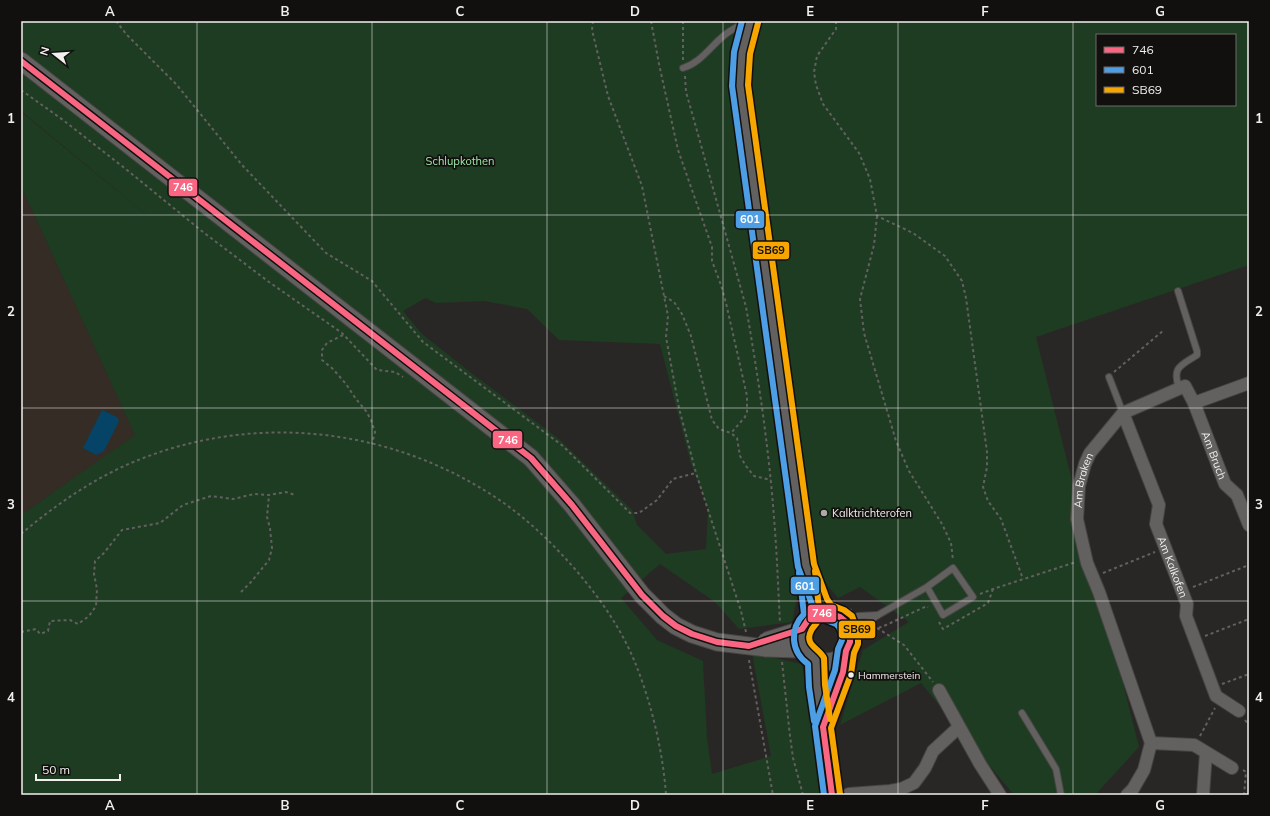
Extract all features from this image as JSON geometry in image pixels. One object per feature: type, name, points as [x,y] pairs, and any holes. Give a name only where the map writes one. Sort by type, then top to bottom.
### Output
[{"type":"main road","points":[[749,21],[741,55],[740,86],[806,566],[820,603],[801,634],[801,642],[812,655],[818,686],[832,795]]},
{"type":"main road","points":[[21,61],[531,458],[572,505],[642,595],[663,616],[676,626],[692,634],[749,651],[809,622],[834,614],[854,629],[850,642],[850,655],[840,658],[812,655],[766,644]]},
{"type":"street","points":[[1179,388],[1185,386],[1194,403],[1249,383]]},
{"type":"street","name":"Am Braken","points":[[1151,743],[1099,592],[1086,559],[1077,519],[1079,486],[1084,464],[1090,453],[1123,413],[1179,388]]},
{"type":"street","name":"Am Bruch","points":[[1194,403],[1225,484],[1237,495],[1249,525]]},
{"type":"street","name":"Am Kalkofen","points":[[1123,413],[1159,505],[1156,524],[1187,604],[1186,616],[1212,687],[1216,696],[1239,711]]},
{"type":"street","points":[[940,690],[958,727],[1000,795]]},
{"type":"street","points":[[850,794],[901,790],[914,783],[925,768],[933,751],[958,727]]},
{"type":"street","points":[[1127,795],[1133,789],[1144,770],[1151,743],[1194,746],[1232,768]]},
{"type":"street","points":[[1203,795],[1206,753]]},
{"type":"lane","points":[[684,68],[699,60],[720,38],[729,31],[749,21]]},
{"type":"lane","points":[[1178,291],[1197,351],[1196,355],[1178,368],[1176,372],[1179,388]]},
{"type":"lane","points":[[1109,377],[1123,413]]},
{"type":"lane","points":[[854,629],[927,587],[953,568],[973,597],[943,615],[927,587]]},
{"type":"lane","points":[[854,629],[858,616],[878,614]]},
{"type":"lane","points":[[822,721],[850,655]]},
{"type":"lane","points":[[1022,713],[1056,769],[1061,795]]},
{"type":"path","points":[[116,21],[176,84],[242,165],[326,253],[372,281],[423,342],[563,446],[630,512],[639,512],[657,500],[673,479],[696,473]]},
{"type":"path","points":[[593,21],[592,30],[608,96],[642,186],[668,316],[666,337],[677,400],[696,473],[741,611],[773,795]]},
{"type":"path","points":[[651,21],[658,64],[678,150],[712,247],[712,261],[726,303],[747,396],[747,412],[745,417],[731,433]]},
{"type":"path","points":[[683,21],[686,92],[746,307],[771,480],[776,538],[780,625]]},
{"type":"path","points":[[836,21],[836,29],[817,56],[814,72],[823,104],[859,153],[870,179],[877,216],[874,245],[860,299],[864,333],[896,441],[908,471],[942,524],[951,543],[953,568]]},
{"type":"path","points":[[21,90],[104,152],[203,232],[343,335],[377,370],[395,372],[406,379]]},
{"type":"path","points":[[877,216],[913,233],[945,256],[962,281],[966,298],[987,452],[987,467],[983,487],[988,501],[1001,519],[1023,579]]},
{"type":"path","points":[[664,296],[674,302],[682,314],[690,336],[712,420],[719,428],[731,433],[737,438],[739,444],[738,450],[746,466],[754,476],[771,480]]},
{"type":"path","points":[[1109,377],[1164,330]]},
{"type":"path","points":[[343,335],[328,343],[322,350],[322,360],[333,369],[346,384],[368,415],[375,432],[372,444]]},
{"type":"path","points":[[21,534],[48,511],[81,489],[123,466],[148,456],[216,438],[244,434],[281,432],[318,434],[394,449],[416,457],[474,485],[508,506],[553,544],[593,590],[634,660],[653,720],[662,760],[666,795]]},
{"type":"path","points":[[21,632],[36,629],[40,634],[48,631],[50,621],[70,620],[78,624],[89,616],[96,606],[97,589],[94,574],[95,560],[104,553],[122,530],[160,523],[182,505],[211,496],[233,499],[254,494],[269,495],[286,492],[295,495]]},
{"type":"path","points":[[241,592],[252,582],[269,560],[272,548],[270,528],[267,517],[269,495]]},
{"type":"path","points":[[1112,569],[1166,548]]},
{"type":"path","points":[[973,597],[1086,559]]},
{"type":"path","points":[[1182,592],[1249,565]]},
{"type":"path","points":[[1195,640],[1249,619]]},
{"type":"path","points":[[877,628],[904,645],[940,690]]},
{"type":"path","points":[[850,655],[859,640],[854,629]]},
{"type":"path","points":[[782,667],[793,758],[803,795]]},
{"type":"path","points":[[1212,687],[1249,674]]},
{"type":"path","points":[[1194,746],[1220,699]]},
{"type":"path","points":[[1232,768],[1236,767],[1246,772],[1244,795]]},
{"type":"shaded area","points":[[21,186],[136,436],[21,515]]},
{"type":"green space","name":"Schlupkothen","points":[[21,21],[1249,21],[1249,265],[1036,337],[1139,747],[1095,795],[1014,795],[921,683],[840,725],[863,650],[909,622],[860,587],[838,598],[819,575],[799,587],[792,622],[739,629],[715,602],[660,564],[621,598],[657,640],[703,661],[707,738],[712,774],[771,756],[752,653],[802,664],[821,795],[21,795],[21,515],[135,435],[21,186],[21,112],[171,235],[21,111]],"holes":[[[425,298],[436,303],[484,301],[527,309],[559,340],[660,344],[691,464],[708,508],[706,549],[666,554],[637,525],[632,510],[559,439],[422,334],[403,311]]]},
{"type":"water","points":[[102,410],[117,417],[119,421],[104,451],[96,455],[83,448]]},
{"type":"transit line","name":"601","points":[[742,21],[734,52],[732,86],[798,567],[813,607],[821,618],[836,624],[842,634],[835,670],[815,726],[824,795]]},
{"type":"transit line","name":"SB69","points":[[758,23],[750,54],[748,85],[814,564],[827,599],[831,605],[844,610],[852,616],[858,632],[858,644],[854,653],[851,674],[831,728],[840,794]]},
{"type":"transit line","name":"746","points":[[21,61],[531,458],[572,505],[642,595],[663,616],[676,626],[692,634],[717,642],[749,646],[802,629],[812,617],[826,612],[840,617],[846,622],[850,633],[850,642],[846,651],[843,672],[823,727],[832,795]]},
{"type":"transit line","name":"SB69","points":[[815,571],[820,618],[811,631],[809,640],[824,658],[825,685],[830,719]]},
{"type":"transit line","name":"601","points":[[799,573],[804,614],[796,626],[794,640],[798,653],[808,664],[809,687],[814,721]]},
{"type":"place","name":"Kalktrichterofen","points":[[824,513]]},
{"type":"place","name":"Hammerstein","points":[[851,675]]}]
